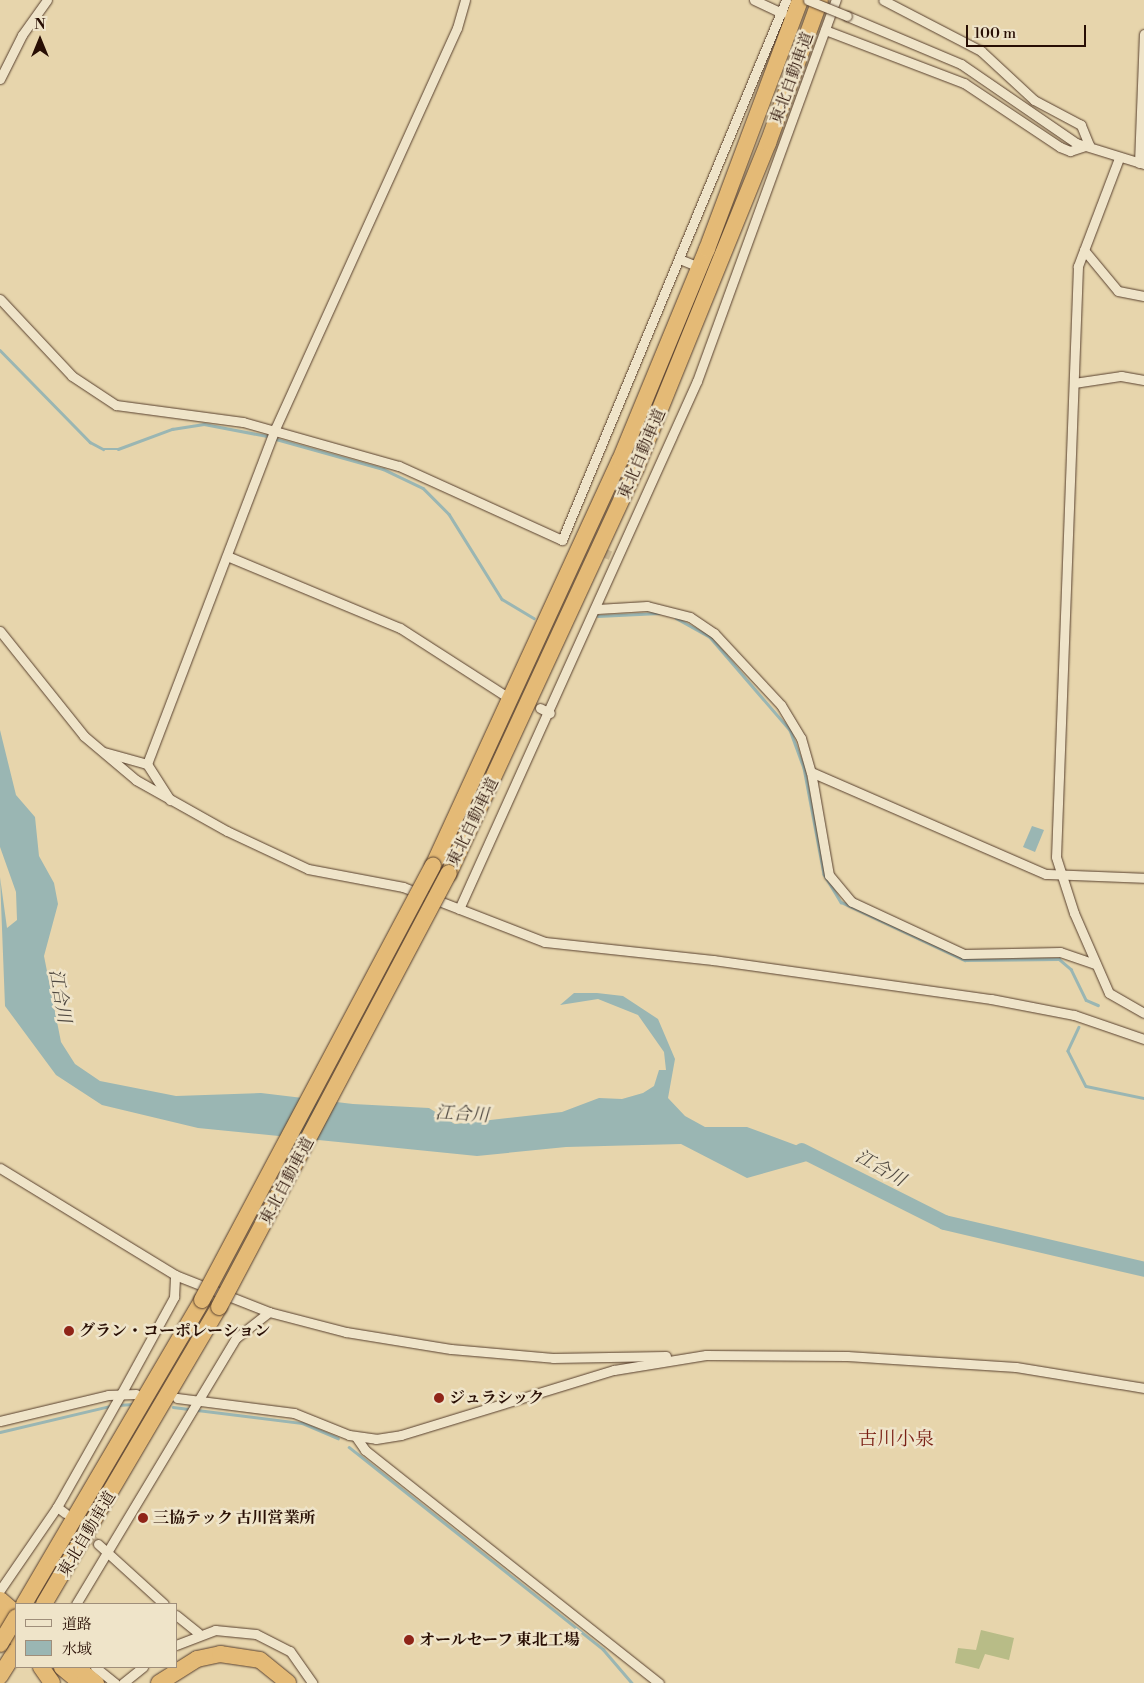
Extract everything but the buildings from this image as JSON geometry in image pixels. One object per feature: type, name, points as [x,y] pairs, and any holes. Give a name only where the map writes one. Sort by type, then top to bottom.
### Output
[{"type":"highway","name":"東北自動車道","points":[[27,1600],[202,1300],[433,866],[620,460],[707,249],[800,0]]},
{"type":"highway","name":"東北自動車道","points":[[45,1603],[219,1307],[449,874],[636,468],[761,161],[820,0]]},
{"type":"highway","points":[[0,1599],[15,1612]]},
{"type":"highway","points":[[0,1616],[15,1628]]},
{"type":"highway","points":[[0,1616],[15,1637]]},
{"type":"highway","points":[[0,1644],[15,1620]]},
{"type":"highway","points":[[0,1676],[15,1652]]},
{"type":"highway","points":[[0,1680],[15,1652]]},
{"type":"highway","points":[[159,1683],[190,1662],[220,1654],[260,1660],[288,1683]]},
{"type":"highway","points":[[174,1683],[201,1668],[227,1662],[254,1667],[277,1683]]},
{"type":"highway","points":[[42,1668],[52,1683]]},
{"type":"highway","points":[[62,1668],[80,1683]]},
{"type":"highway","points":[[79,1668],[96,1683]]},
{"type":"street","points":[[0,79],[22,35],[47,0]]},
{"type":"street","points":[[147,764],[275,430],[453,37],[465,0]]},
{"type":"street","points":[[754,0],[782,14]]},
{"type":"street","points":[[0,299],[72,376],[109,402],[275,430],[399,466],[562,540],[682,260],[786,0]]},
{"type":"street","points":[[808,0],[961,64],[1051,130],[1119,158],[1141,164],[1144,34]]},
{"type":"street","points":[[459,909],[597,609],[615,557],[735,281],[836,0]]},
{"type":"street","points":[[883,0],[981,51],[1034,100],[1080,125],[1089,145]]},
{"type":"street","points":[[825,30],[956,80],[1060,148],[1070,151],[1089,145]]},
{"type":"street","points":[[1119,158],[1078,266],[1056,857],[1061,876],[1095,964],[1109,993],[1144,1013]]},
{"type":"street","points":[[1084,250],[1118,292],[1144,296]]},
{"type":"street","points":[[682,260],[692,264]]},
{"type":"street","points":[[726,278],[735,281]]},
{"type":"street","points":[[1074,383],[1121,376],[1144,380]]},
{"type":"street","points":[[564,536],[576,541]]},
{"type":"street","points":[[227,556],[400,628],[503,694]]},
{"type":"street","points":[[597,609],[661,608],[702,623],[781,705],[801,738],[811,772],[829,875],[852,902],[964,954],[1060,952],[1095,964]]},
{"type":"street","points":[[0,631],[59,707],[104,752],[156,795],[170,800],[308,869],[403,886],[545,942],[713,960],[991,999],[1074,1015],[1144,1039]]},
{"type":"street","points":[[540,708],[550,713]]},
{"type":"street","points":[[104,752],[147,764],[170,800]]},
{"type":"street","points":[[811,772],[1036,871],[1061,876],[1144,878]]},
{"type":"street","points":[[0,1168],[175,1275],[270,1312],[392,1341],[506,1355],[602,1359],[706,1355],[846,1356],[1006,1367],[1144,1388]]},
{"type":"street","points":[[0,1590],[57,1506],[117,1401],[174,1297],[175,1275]]},
{"type":"street","points":[[77,1603],[236,1338],[270,1312]]},
{"type":"street","points":[[177,1398],[193,1407],[294,1413],[356,1437],[401,1435],[614,1370],[706,1355]]},
{"type":"street","points":[[0,1421],[117,1401],[136,1394]]},
{"type":"street","points":[[356,1437],[365,1450],[659,1683]]},
{"type":"street","points":[[57,1506],[66,1513]]},
{"type":"street","points":[[98,1544],[163,1603]]},
{"type":"street","points":[[178,1617],[198,1633]]},
{"type":"street","points":[[178,1644],[198,1633],[236,1630],[272,1639],[290,1651],[312,1683]]},
{"type":"street","points":[[96,1668],[115,1683]]},
{"type":"street","points":[[122,1683],[142,1668]]},
{"type":"green space","points":[[981,1630],[1014,1638],[1009,1660],[985,1654],[979,1669],[955,1663],[958,1648],[976,1650]]},
{"type":"water","points":[[0,730],[16,795],[35,817],[39,856],[54,883],[58,904],[44,956],[61,1042],[75,1064],[100,1081],[176,1096],[261,1093],[353,1104],[429,1108],[455,1124],[562,1112],[599,1098],[622,1099],[643,1093],[654,1086],[659,1070],[666,1070],[664,1052],[638,1015],[598,999],[560,1005],[574,993],[597,993],[623,996],[658,1019],[675,1059],[668,1098],[685,1116],[705,1127],[747,1127],[825,1156],[747,1178],[681,1144],[566,1147],[477,1156],[198,1128],[102,1105],[56,1075],[5,1006],[0,877],[7,928],[17,920],[16,892],[0,847]]},
{"type":"water","points":[[1032,826],[1044,830],[1035,852],[1023,847]]},
{"type":"waterway","points":[[0,350],[90,442],[103,449],[118,449],[172,429],[204,424],[267,436]]},
{"type":"waterway","points":[[276,439],[383,469],[423,488],[449,514],[502,599],[534,618]]},
{"type":"waterway","points":[[598,616],[659,613]]},
{"type":"waterway","points":[[676,618],[710,637],[790,730],[804,768],[824,874],[841,902],[965,960],[1059,959],[1071,969],[1086,1000],[1098,1005]]},
{"type":"waterway","points":[[1079,1027],[1068,1051],[1086,1086],[1144,1098]]},
{"type":"waterway","name":"江合川","points":[[801,1150],[944,1222],[1144,1269]]},
{"type":"waterway","points":[[118,1405],[133,1404]]},
{"type":"waterway","points":[[0,1432],[110,1406]]},
{"type":"waterway","points":[[173,1407],[302,1423],[338,1438]]},
{"type":"waterway","points":[[349,1447],[603,1649],[632,1683]]},
{"type":"tunnel","points":[[578,542],[611,555]]},
{"type":"tunnel","points":[[71,1518],[98,1544]]},
{"type":"place","name":"グラン・コーポレーション","points":[[69,1331]]},
{"type":"place","name":"ジュラシック","points":[[439,1398]]},
{"type":"place","name":"三協テック 古川営業所","points":[[143,1518]]},
{"type":"place","name":"オールセーフ 東北工場","points":[[409,1640]]},
{"type":"district","name":"古川小泉","points":[[896,1440]]}]
